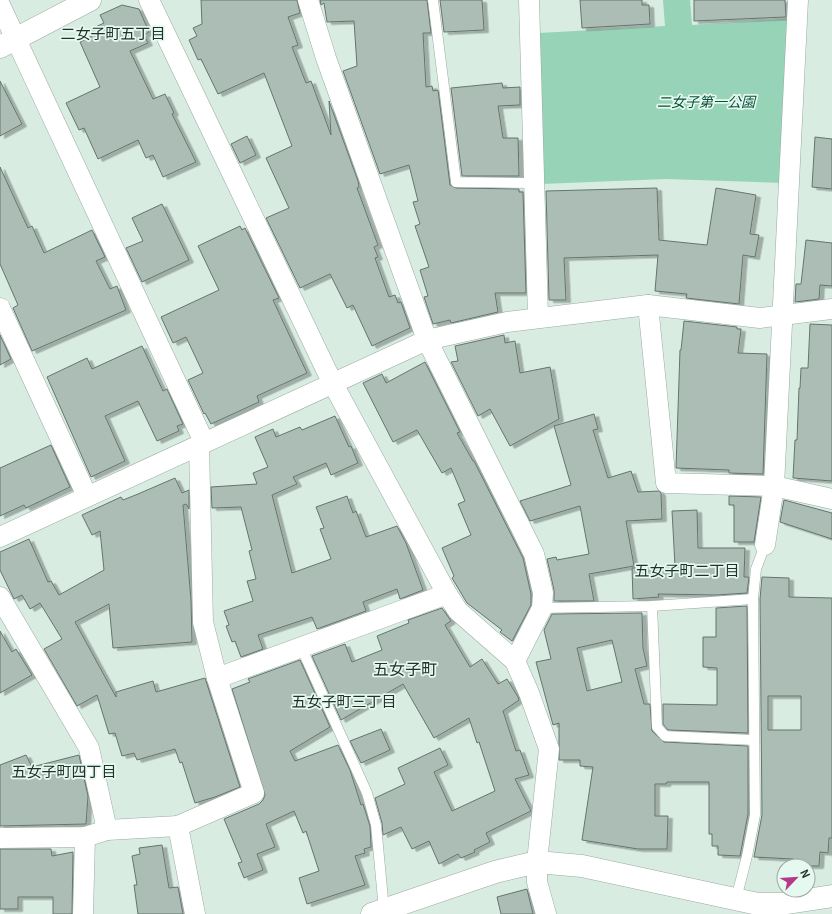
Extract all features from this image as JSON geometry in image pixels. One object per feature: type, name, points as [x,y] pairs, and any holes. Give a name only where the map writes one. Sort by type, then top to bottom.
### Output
[{"type":"street","points":[[8,43],[90,0]]},
{"type":"street","points":[[149,0],[332,382],[447,594],[458,612],[515,662],[530,693],[549,749],[537,862],[537,882],[546,914]]},
{"type":"street","points":[[308,0],[329,65],[427,340],[534,554],[543,593],[542,608],[515,662]]},
{"type":"street","points":[[529,0],[538,317]]},
{"type":"street","points":[[766,545],[774,486],[798,0]]},
{"type":"street","points":[[0,5],[8,43],[201,443],[203,622],[218,678],[254,793],[178,826],[107,830],[85,837],[0,838]]},
{"type":"street","points":[[648,304],[666,483],[774,486],[832,499]]},
{"type":"street","points":[[0,537],[332,382],[427,340],[507,322],[648,304],[760,318],[832,309]]},
{"type":"street","points":[[0,308],[87,496]]},
{"type":"street","points":[[218,678],[447,594]]},
{"type":"street","points":[[0,597],[88,748],[107,830]]},
{"type":"street","points":[[178,826],[195,914]]},
{"type":"street","points":[[82,914],[85,837]]},
{"type":"street","points":[[378,912],[408,908],[494,872],[537,862],[582,866],[736,899],[755,909],[832,896]]},
{"type":"lane","points":[[433,0],[456,182],[534,183]]},
{"type":"lane","points":[[736,899],[747,856],[755,815],[753,599],[756,569],[766,545]]},
{"type":"lane","points":[[542,608],[652,606],[753,599]]},
{"type":"lane","points":[[652,606],[658,727],[665,736],[754,740]]},
{"type":"lane","points":[[301,648],[367,793],[376,825],[378,912]]},
{"type":"green space","name":"二女子第一公園","points":[[663,0],[690,0],[692,25],[788,19],[783,183],[666,179],[542,184],[539,33],[665,26]]},
{"type":"building","points":[[201,0],[297,0],[300,13],[288,17],[298,45],[292,47],[306,83],[311,81],[331,135],[329,101],[358,181],[359,187],[357,188],[378,245],[374,247],[378,257],[375,258],[389,297],[395,295],[398,303],[401,302],[410,328],[372,346],[353,305],[347,308],[330,274],[300,288],[266,218],[289,208],[266,158],[292,146],[264,73],[218,94],[201,59],[198,60],[189,40],[197,36],[193,28],[202,24]]},
{"type":"building","points":[[320,0],[427,0],[431,33],[423,33],[426,87],[432,86],[433,91],[438,90],[450,185],[456,188],[519,189],[519,192],[523,192],[526,293],[495,293],[498,312],[451,323],[450,320],[433,324],[424,297],[428,296],[420,270],[429,267],[415,226],[420,224],[413,202],[418,201],[409,165],[380,174],[343,71],[357,66],[354,21],[327,22],[324,3],[321,5]]},
{"type":"building","points":[[440,0],[482,0],[484,30],[444,32]]},
{"type":"building","points":[[580,0],[642,0],[642,5],[649,5],[650,24],[582,28]]},
{"type":"building","points":[[694,0],[785,0],[786,17],[694,21]]},
{"type":"building","points":[[122,5],[139,9],[149,32],[144,35],[148,43],[130,51],[153,99],[165,94],[174,113],[172,114],[196,162],[163,177],[153,155],[146,158],[138,140],[98,159],[84,128],[79,130],[66,103],[100,87],[80,42],[92,36],[89,30],[104,23],[100,15]]},
{"type":"building","points":[[0,81],[22,124],[0,136]]},
{"type":"building","points":[[502,83],[503,88],[520,87],[520,105],[498,106],[503,138],[518,138],[519,176],[462,176],[451,88]]},
{"type":"building","points":[[247,136],[256,155],[240,163],[231,144]]},
{"type":"building","points":[[815,137],[832,139],[832,189],[812,187]]},
{"type":"building","points":[[0,167],[28,228],[32,226],[44,253],[92,230],[105,257],[96,261],[110,289],[117,286],[126,310],[32,351],[13,308],[18,305],[0,264]]},
{"type":"building","points":[[657,188],[659,240],[707,245],[716,188],[756,195],[750,234],[759,235],[755,257],[743,255],[739,304],[686,298],[687,294],[655,291],[658,255],[564,258],[566,300],[549,300],[546,191]]},
{"type":"building","points":[[162,204],[189,260],[142,282],[126,248],[143,241],[132,218]]},
{"type":"building","points":[[240,226],[242,230],[245,228],[279,298],[273,300],[307,373],[257,396],[259,402],[211,424],[205,413],[204,414],[188,380],[203,373],[186,337],[173,343],[161,317],[219,290],[198,246]]},
{"type":"building","points":[[806,240],[832,243],[832,286],[820,285],[819,299],[795,302],[796,284],[801,284]]},
{"type":"building","points":[[684,321],[737,327],[737,329],[741,329],[738,353],[767,354],[763,474],[729,473],[729,470],[676,468],[680,350]]},
{"type":"building","points":[[810,324],[832,325],[832,481],[793,478],[795,440],[797,440],[801,368],[808,368]]},
{"type":"building","points":[[0,335],[11,359],[0,365]]},
{"type":"building","points":[[504,335],[505,343],[515,341],[520,373],[550,367],[559,419],[510,446],[490,409],[478,416],[451,362],[458,361],[455,346]]},
{"type":"building","points":[[142,346],[163,391],[167,389],[183,424],[177,426],[179,431],[157,441],[138,401],[105,416],[125,461],[91,477],[47,377],[87,358],[92,369]]},
{"type":"building","points":[[425,362],[460,432],[457,433],[474,461],[523,558],[531,594],[531,605],[512,641],[500,632],[502,630],[467,603],[452,578],[454,576],[442,548],[471,535],[458,504],[465,501],[451,468],[442,473],[417,430],[393,442],[363,383],[382,374],[386,383]]},
{"type":"building","points":[[594,414],[598,429],[593,430],[608,478],[631,471],[638,492],[659,491],[661,493],[662,519],[626,521],[634,566],[589,574],[594,601],[554,601],[554,590],[547,559],[556,557],[557,560],[589,554],[580,506],[530,521],[520,501],[571,485],[554,426]]},
{"type":"building","points":[[335,416],[358,463],[331,475],[326,463],[293,477],[297,484],[272,495],[292,573],[331,559],[320,529],[324,528],[316,507],[347,496],[353,513],[356,511],[366,537],[397,526],[406,543],[423,590],[400,599],[397,589],[363,602],[366,611],[317,629],[312,617],[258,635],[263,649],[241,657],[235,641],[232,642],[226,626],[229,625],[224,611],[253,601],[247,581],[256,579],[249,551],[252,550],[241,507],[212,508],[211,487],[257,484],[253,473],[268,467],[255,437],[273,429],[276,437],[300,427],[302,430]]},
{"type":"building","points":[[51,445],[70,487],[26,508],[24,505],[0,516],[0,468]]},
{"type":"building","points":[[175,478],[182,493],[189,490],[189,509],[186,504],[183,505],[191,600],[192,642],[113,648],[109,604],[75,622],[116,697],[116,692],[153,681],[156,692],[205,678],[240,787],[195,803],[182,762],[180,763],[175,749],[137,760],[134,753],[122,756],[115,733],[109,734],[97,695],[77,706],[44,649],[62,639],[40,603],[30,609],[22,595],[14,599],[0,570],[0,552],[29,539],[48,582],[51,581],[59,595],[104,570],[100,531],[92,535],[82,515],[121,497],[123,500]]},
{"type":"building","points":[[729,496],[761,497],[754,542],[734,542],[734,505],[729,505]]},
{"type":"building","points":[[784,500],[832,513],[832,539],[780,522]]},
{"type":"building","points":[[697,510],[698,548],[745,548],[744,577],[749,577],[747,593],[716,595],[658,594],[659,597],[633,599],[632,568],[675,566],[672,511]]},
{"type":"building","points":[[762,577],[789,578],[789,597],[832,598],[832,838],[829,838],[828,853],[820,852],[819,866],[816,866],[816,858],[754,857],[762,815],[760,599]],"holes":[[[768,696],[801,696],[801,730],[768,730]]]},
{"type":"building","points":[[747,606],[748,733],[668,730],[663,724],[663,704],[717,705],[717,668],[703,667],[703,637],[716,637],[716,608]]},
{"type":"building","points":[[442,608],[451,621],[445,625],[470,667],[482,659],[498,684],[507,679],[518,697],[519,700],[503,711],[516,751],[520,750],[529,775],[515,779],[531,811],[486,833],[490,842],[474,850],[475,852],[461,858],[458,854],[439,864],[429,841],[412,849],[401,827],[383,835],[382,823],[375,798],[405,784],[398,768],[440,748],[448,765],[434,772],[452,811],[495,791],[479,742],[477,743],[469,718],[434,738],[403,684],[341,720],[312,656],[345,644],[352,662],[382,650],[377,636],[409,623],[408,620]]},
{"type":"building","points":[[642,613],[643,648],[647,666],[635,669],[644,704],[650,704],[652,731],[664,742],[748,746],[748,814],[740,856],[718,855],[718,846],[712,846],[712,834],[709,834],[709,782],[667,782],[666,784],[655,784],[655,816],[668,816],[667,849],[638,849],[582,840],[593,767],[580,766],[580,760],[559,760],[559,723],[553,725],[536,662],[551,659],[544,630],[552,614]],"holes":[[[612,640],[622,682],[587,691],[577,648]]]},
{"type":"building","points":[[0,631],[12,652],[16,649],[32,675],[0,693]]},
{"type":"building","points":[[300,660],[330,727],[290,751],[295,761],[338,745],[350,770],[361,805],[363,804],[370,826],[371,847],[364,849],[365,853],[355,856],[365,885],[307,904],[299,878],[319,871],[306,831],[303,833],[294,811],[266,824],[275,847],[257,854],[263,870],[244,878],[238,863],[242,862],[224,819],[259,804],[265,795],[232,689],[250,682],[248,679]]},
{"type":"building","points":[[381,729],[390,750],[361,763],[350,741]]},
{"type":"building","points":[[26,755],[32,767],[79,755],[88,796],[86,824],[0,826],[0,765]]},
{"type":"building","points":[[162,845],[169,888],[178,887],[183,914],[138,914],[134,885],[137,885],[132,856],[140,854],[139,848]]},
{"type":"building","points":[[0,849],[51,849],[52,856],[73,852],[72,914],[53,914],[53,897],[18,897],[18,909],[0,909]]},
{"type":"building","points":[[527,889],[533,914],[501,914],[497,897]]},
{"type":"district","name":"二女子町五丁目","points":[[113,34]]},
{"type":"district","name":"五女子町二丁目","points":[[687,571]]},
{"type":"district","name":"五女子町","points":[[405,669]]},
{"type":"district","name":"五女子町三丁目","points":[[344,702]]},
{"type":"district","name":"五女子町四丁目","points":[[64,772]]}]
